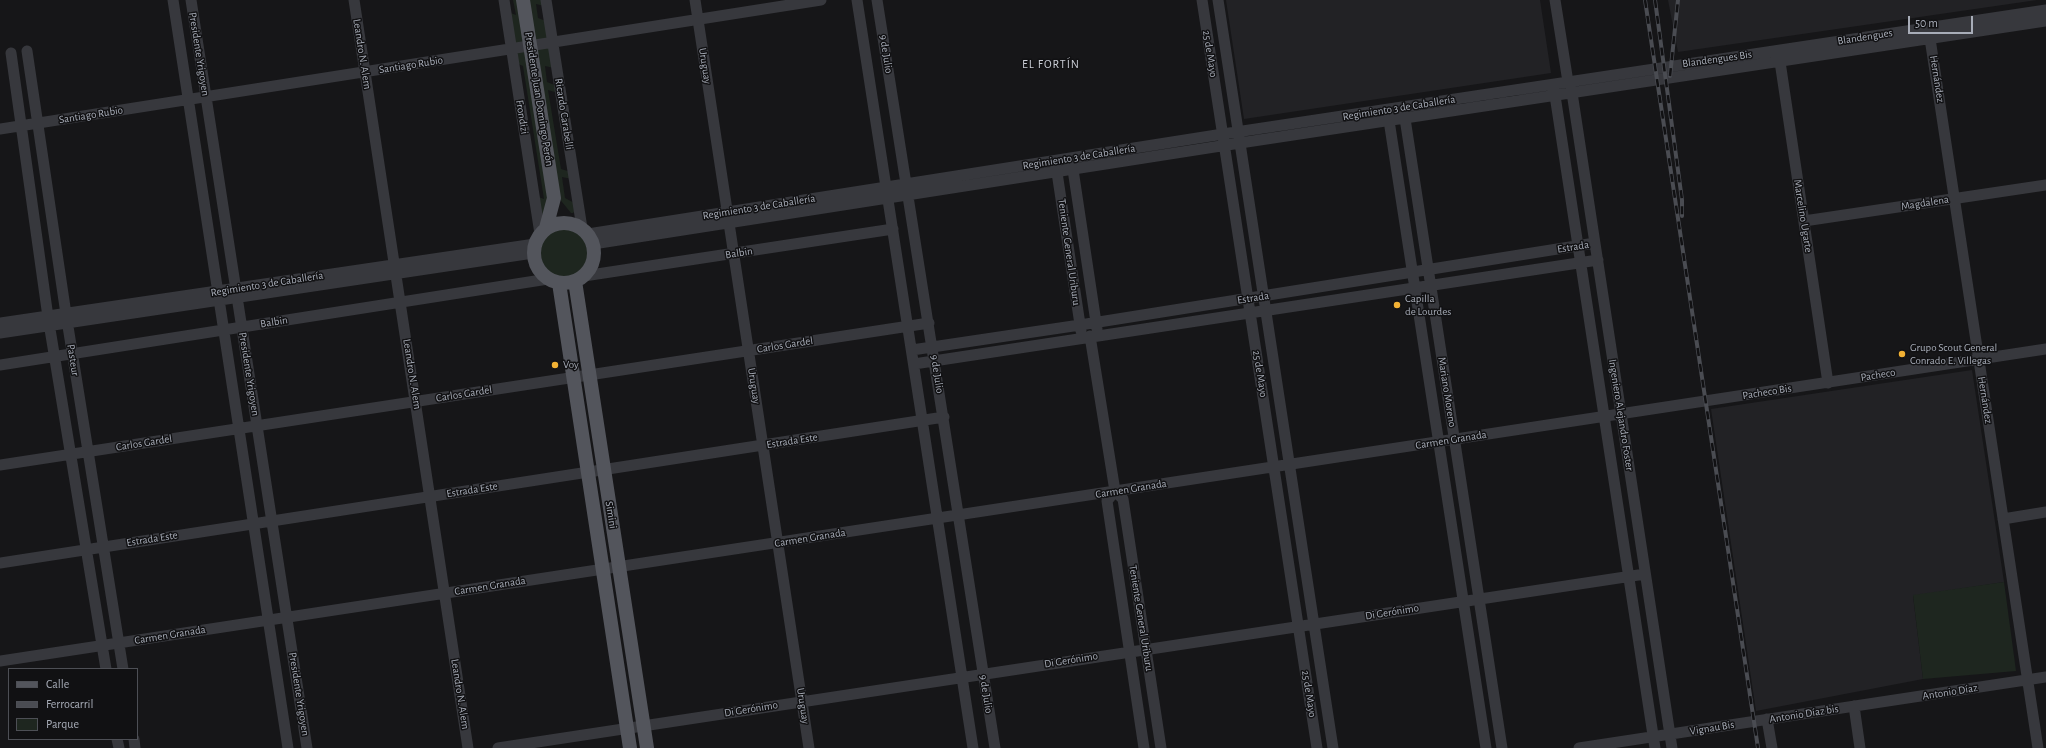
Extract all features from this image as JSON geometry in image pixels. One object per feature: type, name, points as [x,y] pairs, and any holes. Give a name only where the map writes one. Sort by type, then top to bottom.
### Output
[{"type":"main road","name":"Presidente Juan Domingo Perón","points":[[523,0],[554,198],[564,212],[586,233]]},
{"type":"main road","name":"Presidente Juan Domingo Perón","points":[[539,240],[554,198]]},
{"type":"main road","points":[[566,222],[586,233],[593,261],[580,279],[554,281],[538,268],[539,240],[558,223],[566,222]]},
{"type":"main road","name":"Simini","points":[[580,279],[590,375],[647,748]]},
{"type":"main road","name":"Simini","points":[[554,281],[574,378],[630,748]]},
{"type":"street","name":"Presidente Yrigoyen","points":[[173,0],[288,748]]},
{"type":"street","name":"Presidente Yrigoyen","points":[[191,0],[307,748]]},
{"type":"street","name":"Leandro N. Alem","points":[[354,0],[468,748]]},
{"type":"street","name":"Frondizi","points":[[504,0],[539,240]]},
{"type":"street","name":"Ricardo Carabelli","points":[[546,0],[586,233]]},
{"type":"street","name":"Uruguay","points":[[695,0],[809,748]]},
{"type":"street","name":"Santiago Rubio","points":[[0,129],[821,0]]},
{"type":"street","name":"9 de Julio","points":[[857,0],[973,748]]},
{"type":"street","name":"9 de Julio","points":[[877,0],[944,417],[994,748]]},
{"type":"street","name":"25 de Mayo","points":[[1202,0],[1317,748]]},
{"type":"street","name":"25 de Mayo","points":[[1218,0],[1333,748]]},
{"type":"street","name":"Ingeniero Alejandro Foster","points":[[1555,0],[1598,260],[1672,748]]},
{"type":"street","name":"Blandengues","points":[[1779,56],[1930,33],[2046,10]]},
{"type":"street","name":"Blandengues","points":[[1930,33],[2046,21]]},
{"type":"street","name":"Hernández","points":[[1930,33],[2038,748]]},
{"type":"street","name":"Pasteur","points":[[27,50],[72,353],[123,668]]},
{"type":"street","name":"Pasteur","points":[[11,53],[49,322],[106,668]]},
{"type":"street","name":"Blandengues Bis","points":[[1570,85],[1779,56]]},
{"type":"street","name":"Marcelino Ugarte","points":[[1779,56],[1828,383]]},
{"type":"street","name":"Regimiento 3 de Caballería","points":[[586,233],[728,217],[1554,90],[1570,85]]},
{"type":"street","name":"Ingeniero Alejandro Foster","points":[[1554,90],[1654,748]]},
{"type":"street","name":"Mariano Moreno","points":[[1404,113],[1502,748]]},
{"type":"street","name":"Mariano Moreno","points":[[1388,115],[1486,748]]},
{"type":"street","name":"Teniente General Uriburu","points":[[1072,164],[1096,322]]},
{"type":"street","name":"Teniente General Uriburu","points":[[1056,166],[1080,325]]},
{"type":"street","name":"Magdalena","points":[[1804,221],[2046,185]]},
{"type":"street","name":"Balbin","points":[[580,279],[893,229]]},
{"type":"street","name":"Regimiento 3 de Caballería","points":[[0,333],[67,319],[396,269],[539,240]]},
{"type":"street","name":"Estrada","points":[[912,350],[1080,325],[1595,243]]},
{"type":"street","name":"Estrada","points":[[914,364],[1090,336],[1598,260]]},
{"type":"street","name":"Balbin","points":[[0,365],[401,302],[554,281]]},
{"type":"street","name":"Regimiento 3 de Caballería","points":[[0,323],[49,322]]},
{"type":"street","points":[[1080,325],[1081,334],[1090,336],[1098,331],[1096,322]]},
{"type":"street","name":"Carlos Gardel","points":[[0,465],[929,324]]},
{"type":"street","name":"Teniente General Uriburu","points":[[1090,336],[1115,491],[1123,499],[1161,748]]},
{"type":"street","name":"Pacheco","points":[[1828,383],[2046,349]]},
{"type":"street","name":"Pacheco Bis","points":[[1621,414],[1828,383]]},
{"type":"street","name":"Carmen Granada","points":[[0,661],[1621,414]]},
{"type":"street","name":"Estrada Este","points":[[0,563],[944,417]]},
{"type":"street","name":"Teniente General Uriburu","points":[[1115,491],[1107,501],[1144,748]]},
{"type":"street","points":[[2003,519],[2046,512]]},
{"type":"street","name":"Di Gerónimo","points":[[498,748],[1645,574]]},
{"type":"street","name":"Antonio Díaz","points":[[1854,706],[2046,677]]},
{"type":"street","points":[[1854,706],[1860,748]]},
{"type":"street","name":"Antonio Díaz bis","points":[[1754,721],[1854,706]]},
{"type":"street","points":[[1767,720],[1772,748]]},
{"type":"street","name":"Vignau Bis","points":[[1578,748],[1754,721]]},
{"type":"shaded area","points":[[1226,0],[1540,0],[1551,73],[1244,119]]},
{"type":"shaded area","points":[[1668,0],[2037,0],[1678,52]]},
{"type":"shaded area","points":[[1972,370],[2004,582],[1913,596],[1923,679],[1756,711],[1711,409]]},
{"type":"green space","points":[[513,0],[520,0],[549,209],[541,216],[536,196],[544,199],[523,66],[516,63],[508,12],[516,15]]},
{"type":"green space","points":[[528,0],[543,0],[544,6],[536,4],[538,18],[546,21],[554,68],[545,66],[547,82],[557,86],[558,93],[548,90],[561,169],[571,172],[572,179],[562,177],[565,198],[576,204],[577,210],[573,213],[571,213],[558,197]]},
{"type":"green space","points":[[559,227],[569,227],[583,234],[590,248],[590,258],[583,272],[569,279],[559,279],[549,275],[542,268],[538,258],[538,248],[542,238],[549,231]]},
{"type":"green space","points":[[2004,582],[2016,671],[1923,679],[1913,595]]},
{"type":"railway","points":[[1645,0],[1758,748]]},
{"type":"railway","points":[[1655,0],[1682,200],[1682,216]]},
{"type":"railway","points":[[1670,76],[1678,0]]},
{"type":"place","name":"Capilla de Lourdes","points":[[1397,305]]},
{"type":"place","name":"Grupo Scout General Conrado E. Villegas","points":[[1902,354]]},
{"type":"place","name":"Voy","points":[[555,365]]},
{"type":"district","name":"EL FORTÍN","points":[[1051,64]]}]
